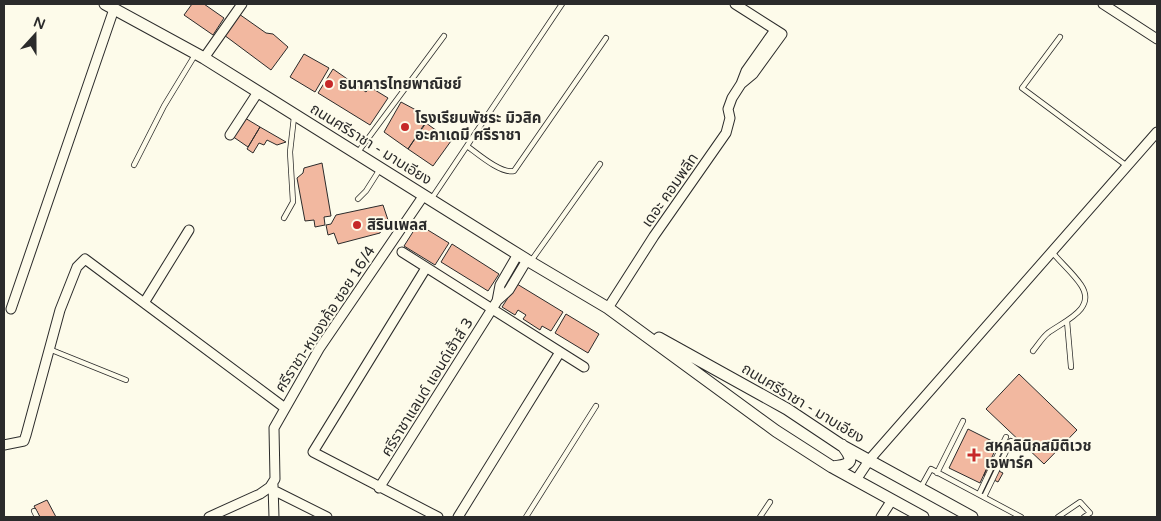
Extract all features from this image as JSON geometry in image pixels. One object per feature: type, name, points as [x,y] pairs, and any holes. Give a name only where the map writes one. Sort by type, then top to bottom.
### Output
[{"type":"main road","name":"ถนนศรีราชา - มาบเอียง","points":[[110,6],[200,56],[525,259],[608,308],[776,432],[832,467],[923,517]]},
{"type":"main road","name":"ถนนศรีราชา - มาบเอียง","points":[[618,315],[787,408],[841,445],[972,517]]},
{"type":"main road","points":[[832,467],[848,464],[849,454],[841,445]]},
{"type":"street","points":[[200,56],[242,4]]},
{"type":"street","name":"เดอะ คอมพลีท","points":[[608,308],[654,236],[726,133],[730,118],[728,109],[732,98],[741,84],[746,71],[778,32],[736,4]]},
{"type":"street","points":[[1102,4],[1157,39]]},
{"type":"street","points":[[11,309],[110,6]]},
{"type":"street","points":[[230,135],[258,92]]},
{"type":"street","points":[[856,480],[870,460],[1157,132]]},
{"type":"street","name":"ศรีราชา-หนองค้อ ซอย 16/4","points":[[274,517],[274,428],[319,349],[427,197]]},
{"type":"street","points":[[144,303],[189,230]]},
{"type":"street","points":[[402,252],[426,268],[495,305],[584,367]]},
{"type":"street","points":[[4,445],[24,441],[60,310],[77,267],[86,259],[284,408]]},
{"type":"street","name":"ศรีราชาแลนด์ แอนด์เฮ้าส์ 3","points":[[379,488],[495,305],[500,285],[525,259]]},
{"type":"street","points":[[426,268],[313,452],[438,517]]},
{"type":"street","points":[[458,517],[560,352]]},
{"type":"street","points":[[209,517],[260,494],[273,486],[327,517]]},
{"type":"street","points":[[881,517],[892,500]]},
{"type":"lane","points":[[427,197],[466,146],[562,4]]},
{"type":"lane","points":[[357,153],[444,36]]},
{"type":"lane","points":[[1060,36],[1022,88],[1127,166]]},
{"type":"lane","points":[[466,146],[501,169],[509,172],[514,171],[606,38]]},
{"type":"lane","points":[[134,164],[164,106],[200,56]]},
{"type":"lane","points":[[284,218],[293,202],[290,152],[295,115]]},
{"type":"lane","points":[[525,259],[600,164]]},
{"type":"lane","points":[[358,199],[366,191],[381,168]]},
{"type":"lane","points":[[1033,351],[1047,334],[1083,308],[1086,298],[1082,286],[1052,252]]},
{"type":"lane","points":[[1067,321],[1071,367]]},
{"type":"lane","points":[[49,349],[126,380]]},
{"type":"lane","points":[[526,517],[596,406]]},
{"type":"lane","points":[[937,472],[963,421]]},
{"type":"lane","points":[[981,495],[1006,437]]},
{"type":"lane","points":[[981,495],[1011,441]]},
{"type":"lane","points":[[920,488],[931,469],[1020,517]]},
{"type":"lane","points":[[760,517],[770,502]]},
{"type":"lane","points":[[1058,517],[1080,502],[1090,513],[1084,517]]},
{"type":"lane","points":[[34,511],[37,517]]},
{"type":"building","points":[[192,4],[204,4],[224,18],[213,35],[184,15]]},
{"type":"building","points":[[239,14],[266,33],[273,34],[288,47],[271,70],[224,35]]},
{"type":"building","points":[[304,54],[329,68],[315,92],[290,77]]},
{"type":"building","points":[[333,69],[366,92],[370,87],[388,98],[370,125],[318,93]]},
{"type":"building","name":"โรงเรียนพัชระ มิวสิค อะคาเดมี ศรีราชา","points":[[401,102],[429,117],[408,149],[384,132]]},
{"type":"building","points":[[245,118],[260,127],[248,147],[232,136]]},
{"type":"building","points":[[426,123],[451,141],[433,166],[408,149]]},
{"type":"building","points":[[260,127],[286,142],[277,145],[267,140],[264,145],[259,143],[253,153],[247,149]]},
{"type":"building","name":"สิรินเพลส","points":[[322,163],[331,216],[324,217],[325,225],[315,227],[314,220],[305,221],[297,178],[303,173],[304,168]]},
{"type":"building","name":"สิรินเพลส","points":[[383,205],[389,223],[383,226],[380,233],[338,244],[334,233],[328,235],[326,225],[331,224],[336,215]]},
{"type":"building","points":[[418,224],[449,243],[435,265],[404,246]]},
{"type":"building","points":[[452,244],[499,274],[488,291],[441,262]]},
{"type":"building","points":[[517,284],[563,312],[551,331],[542,326],[540,330],[523,319],[526,315],[518,310],[515,315],[502,307]]},
{"type":"building","points":[[566,314],[599,334],[588,353],[555,333]]},
{"type":"building","points":[[1019,374],[1077,430],[1044,464],[986,409]]},
{"type":"building","name":"สหคลินิกสมิติเวช เจพาร์ค","points":[[968,429],[998,444],[980,483],[949,468]]},
{"type":"building","points":[[988,466],[1003,473],[998,482],[984,475]]},
{"type":"building","points":[[47,500],[56,517],[40,517],[34,506]]},
{"type":"place","name":"ธนาคารไทยพาณิชย์","points":[[329,84]]},
{"type":"place","name":"โรงเรียนพัชระ มิวสิค อะคาเดมี ศรีราชา","points":[[405,127]]},
{"type":"place","name":"สิรินเพลส","points":[[357,225]]},
{"type":"place","name":"สหคลินิกสมิติเวช เจพาร์ค","points":[[974,455]]}]
